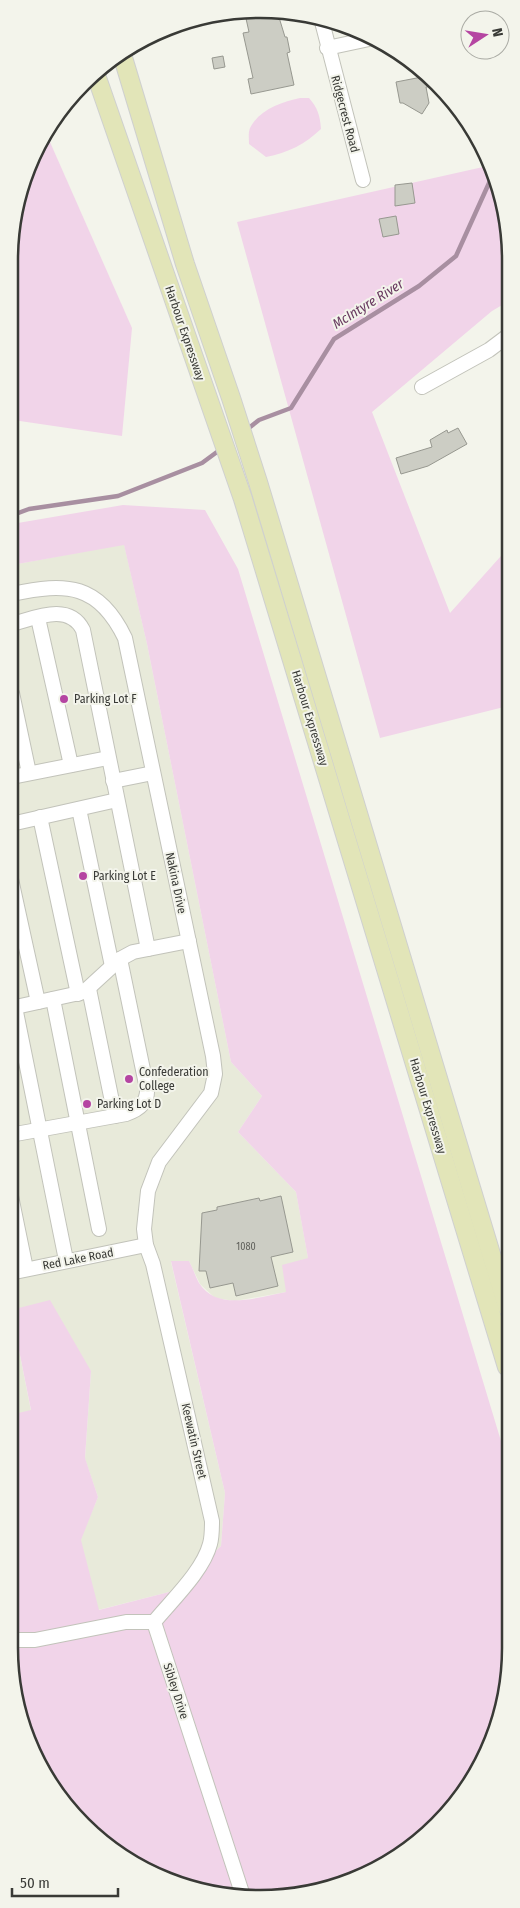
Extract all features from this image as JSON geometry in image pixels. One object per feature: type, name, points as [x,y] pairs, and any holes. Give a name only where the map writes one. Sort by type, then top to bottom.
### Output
[{"type":"main road","name":"Harbour Expressway","points":[[123,59],[184,264],[258,482],[502,1290]]},
{"type":"main road","name":"Harbour Expressway","points":[[98,80],[243,499],[502,1351]]},
{"type":"main road","points":[[92,86],[127,164]]},
{"type":"street","name":"Ridgecrest Road","points":[[323,26],[363,180]]},
{"type":"street","points":[[328,48],[362,41]]},
{"type":"street","points":[[422,387],[489,350],[502,340]]},
{"type":"street","name":"Nakina Drive","points":[[18,593],[49,587],[68,588],[90,595],[111,613],[125,638],[213,1056],[215,1074],[212,1093],[159,1162],[153,1177],[147,1201],[144,1229],[146,1245]]},
{"type":"street","points":[[18,623],[54,614],[64,614],[75,619],[83,630],[148,949]]},
{"type":"street","points":[[38,618],[71,765]]},
{"type":"street","points":[[18,721],[29,773]]},
{"type":"street","points":[[18,776],[108,758]]},
{"type":"street","points":[[113,780],[153,773]]},
{"type":"street","points":[[18,822],[117,800]]},
{"type":"street","points":[[18,1133],[115,1116],[137,1110],[144,1102],[147,1094],[78,809]]},
{"type":"street","points":[[40,817],[115,1116]]},
{"type":"street","points":[[18,911],[38,1002]]},
{"type":"street","points":[[18,1007],[83,992],[116,962],[133,952],[189,941]]},
{"type":"street","points":[[53,999],[99,1228]]},
{"type":"street","points":[[18,1030],[66,1260]]},
{"type":"street","points":[[18,1230],[26,1269]]},
{"type":"street","name":"Red Lake Road","points":[[18,1271],[146,1245]]},
{"type":"street","name":"Keewatin Street","points":[[146,1245],[153,1264],[212,1521],[211,1543],[206,1557],[196,1572],[154,1622]]},
{"type":"street","points":[[18,1640],[35,1640],[126,1622],[154,1622]]},
{"type":"street","name":"Sibley Drive","points":[[154,1622],[241,1890]]},
{"type":"shaded area","points":[[300,98],[309,98],[315,105],[321,129],[296,147],[266,157],[249,144],[250,128],[259,116],[271,108]]},
{"type":"shaded area","points":[[49,140],[132,328],[122,436],[18,421],[18,244],[22,213],[30,182]]},
{"type":"shaded area","points":[[484,167],[494,197],[500,228],[502,244],[502,305],[492,311],[372,412],[450,613],[502,555],[502,708],[380,738],[237,222]]},
{"type":"shaded area","points":[[123,505],[205,510],[238,569],[502,1444],[502,1664],[498,1695],[484,1741],[462,1783],[442,1808],[408,1840],[395,1850],[353,1872],[307,1886],[276,1890],[244,1890],[213,1886],[167,1872],[125,1850],[100,1830],[78,1808],[58,1783],[36,1741],[22,1695],[18,1664],[18,1413],[31,1410],[18,1345],[18,1308],[50,1300],[91,1371],[85,1458],[98,1497],[81,1540],[99,1610],[173,1591],[221,1546],[225,1493],[171,1261],[189,1261],[199,1283],[207,1292],[227,1300],[239,1300],[286,1292],[282,1265],[308,1258],[296,1192],[238,1132],[262,1096],[231,1062],[147,644],[124,545],[18,564],[18,523]]},
{"type":"shaded area","name":"Confederation College","points":[[124,544],[147,644],[231,1062],[262,1096],[238,1132],[296,1192],[308,1258],[286,1292],[235,1301],[215,1298],[200,1284],[189,1261],[171,1262],[225,1493],[221,1546],[173,1591],[98,1610],[80,1540],[98,1497],[85,1459],[91,1371],[18,1315],[18,564]]},
{"type":"shaded area","name":"Confederation College","points":[[18,1345],[31,1411],[18,1413]]},
{"type":"building","points":[[246,18],[279,18],[285,37],[287,37],[290,52],[287,53],[294,85],[251,94],[248,79],[253,78],[243,33],[249,32]]},
{"type":"building","points":[[223,56],[225,67],[214,69],[212,58]]},
{"type":"building","points":[[419,77],[429,87],[426,87],[429,103],[422,114],[400,103],[396,82]]},
{"type":"building","points":[[412,183],[415,203],[395,206],[395,185]]},
{"type":"building","points":[[396,216],[399,234],[383,237],[379,219]]},
{"type":"building","points":[[458,428],[467,444],[428,466],[401,474],[396,458],[432,447],[430,440],[447,430],[448,433]]},
{"type":"building","points":[[281,1196],[293,1252],[271,1257],[278,1286],[236,1296],[233,1283],[210,1288],[206,1271],[199,1271],[202,1213],[217,1210],[217,1207],[259,1198],[260,1201]]},
{"type":"waterway","name":"McIntyre River","points":[[245,431],[259,420],[291,408],[334,339],[419,286],[456,256],[490,181]]},
{"type":"waterway","name":"McIntyre River","points":[[18,513],[29,509],[118,496],[202,463],[221,449]]},
{"type":"place","name":"Parking Lot F","points":[[64,699]]},
{"type":"place","name":"Parking Lot E","points":[[83,876]]},
{"type":"place","name":"Confederation College","points":[[129,1079]]},
{"type":"place","name":"Parking Lot D","points":[[87,1104]]}]
